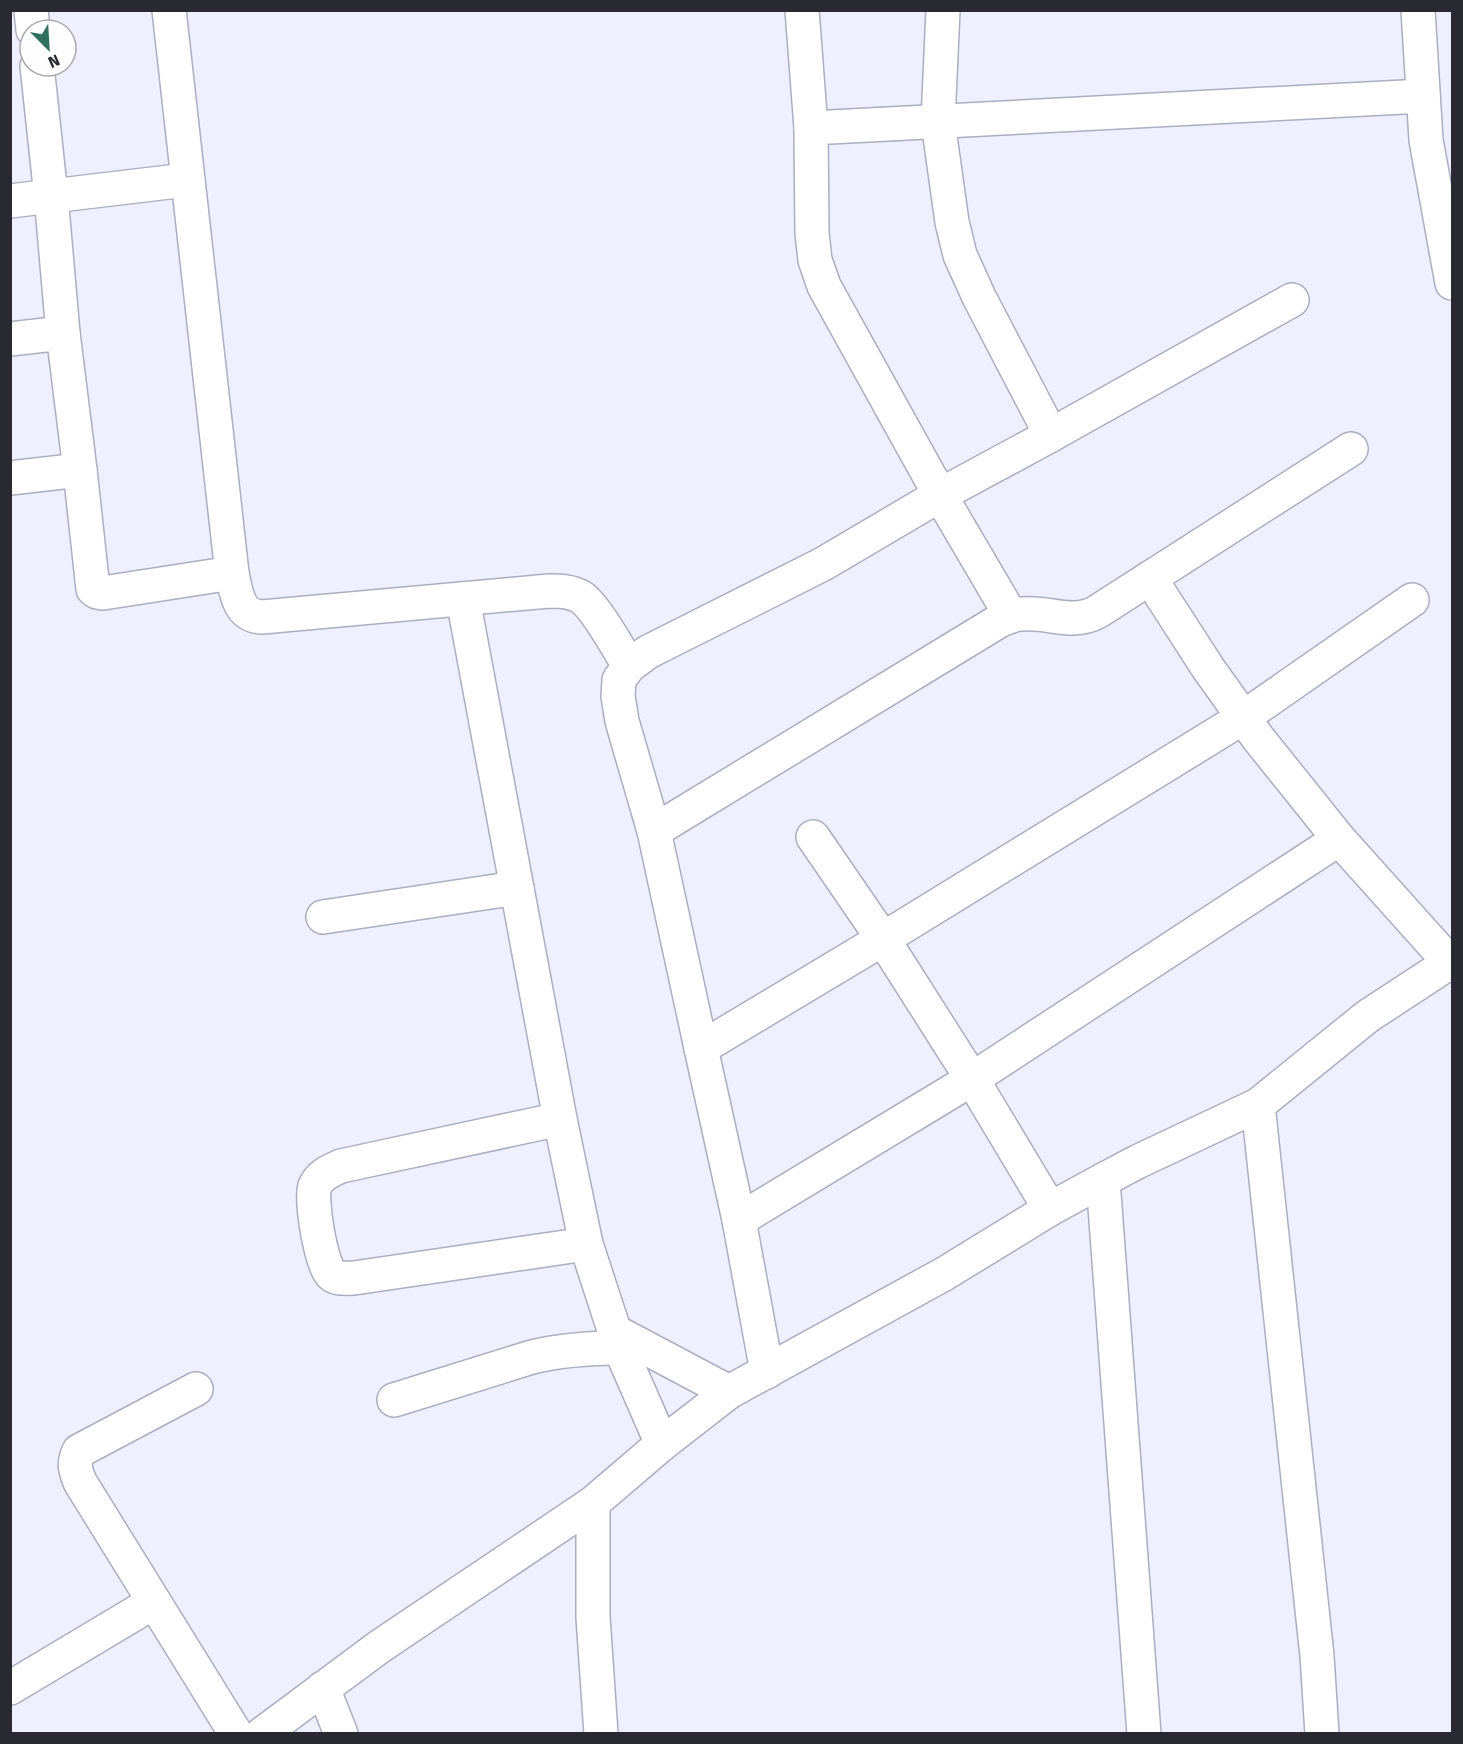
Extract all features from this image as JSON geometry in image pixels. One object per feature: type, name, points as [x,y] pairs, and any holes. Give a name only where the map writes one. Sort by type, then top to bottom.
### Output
[{"type":"street","points":[[169,10],[186,180],[232,573],[240,604],[248,614],[262,618],[549,591],[567,592],[581,597],[591,607],[629,666]]},
{"type":"street","points":[[802,10],[811,128],[812,233],[815,260],[824,286],[940,495],[1011,616]]},
{"type":"street","points":[[943,10],[938,122],[952,222],[960,255],[979,297],[1051,435]]},
{"type":"street","points":[[1418,10],[1423,96],[1439,138],[1452,283]]},
{"type":"street","points":[[38,78],[63,333],[93,589],[103,593],[232,573]]},
{"type":"street","points":[[811,128],[1423,96]]},
{"type":"street","points":[[10,201],[186,180]]},
{"type":"street","points":[[767,1372],[740,1220],[654,831],[622,721],[618,696],[619,680],[629,666],[648,652],[823,564],[940,495],[1292,300]]},
{"type":"street","points":[[10,339],[63,333]]},
{"type":"street","points":[[654,831],[987,628],[1011,616],[1032,613],[1072,619],[1088,617],[1351,449]]},
{"type":"street","points":[[10,478],[80,470]]},
{"type":"street","points":[[262,1734],[379,1647],[593,1503],[662,1444],[729,1392],[944,1274],[1050,1209],[1103,1180],[1258,1105],[1368,1016],[1452,963],[1339,839],[1258,738],[1208,668],[1150,578]]},
{"type":"street","points":[[463,599],[560,1119],[586,1244],[617,1339],[662,1444]]},
{"type":"street","points":[[701,1048],[1244,717],[1412,600]]},
{"type":"street","points":[[813,837],[883,939],[972,1079],[1050,1209]]},
{"type":"street","points":[[740,1220],[972,1079],[1339,839]]},
{"type":"street","points":[[323,917],[517,888]]},
{"type":"street","points":[[1258,1105],[1317,1656],[1322,1734]]},
{"type":"street","points":[[560,1119],[341,1166],[329,1171],[315,1187],[313,1199],[322,1254],[332,1276],[354,1278],[586,1244]]},
{"type":"street","points":[[1103,1180],[1144,1734]]},
{"type":"street","points":[[394,1400],[532,1357],[617,1339],[729,1392]]},
{"type":"street","points":[[196,1389],[79,1451],[75,1459],[75,1469],[80,1482],[236,1734]]},
{"type":"street","points":[[593,1503],[593,1617],[601,1734]]},
{"type":"street","points":[[10,1688],[154,1602]]},
{"type":"street","points":[[323,1688],[341,1734]]}]
